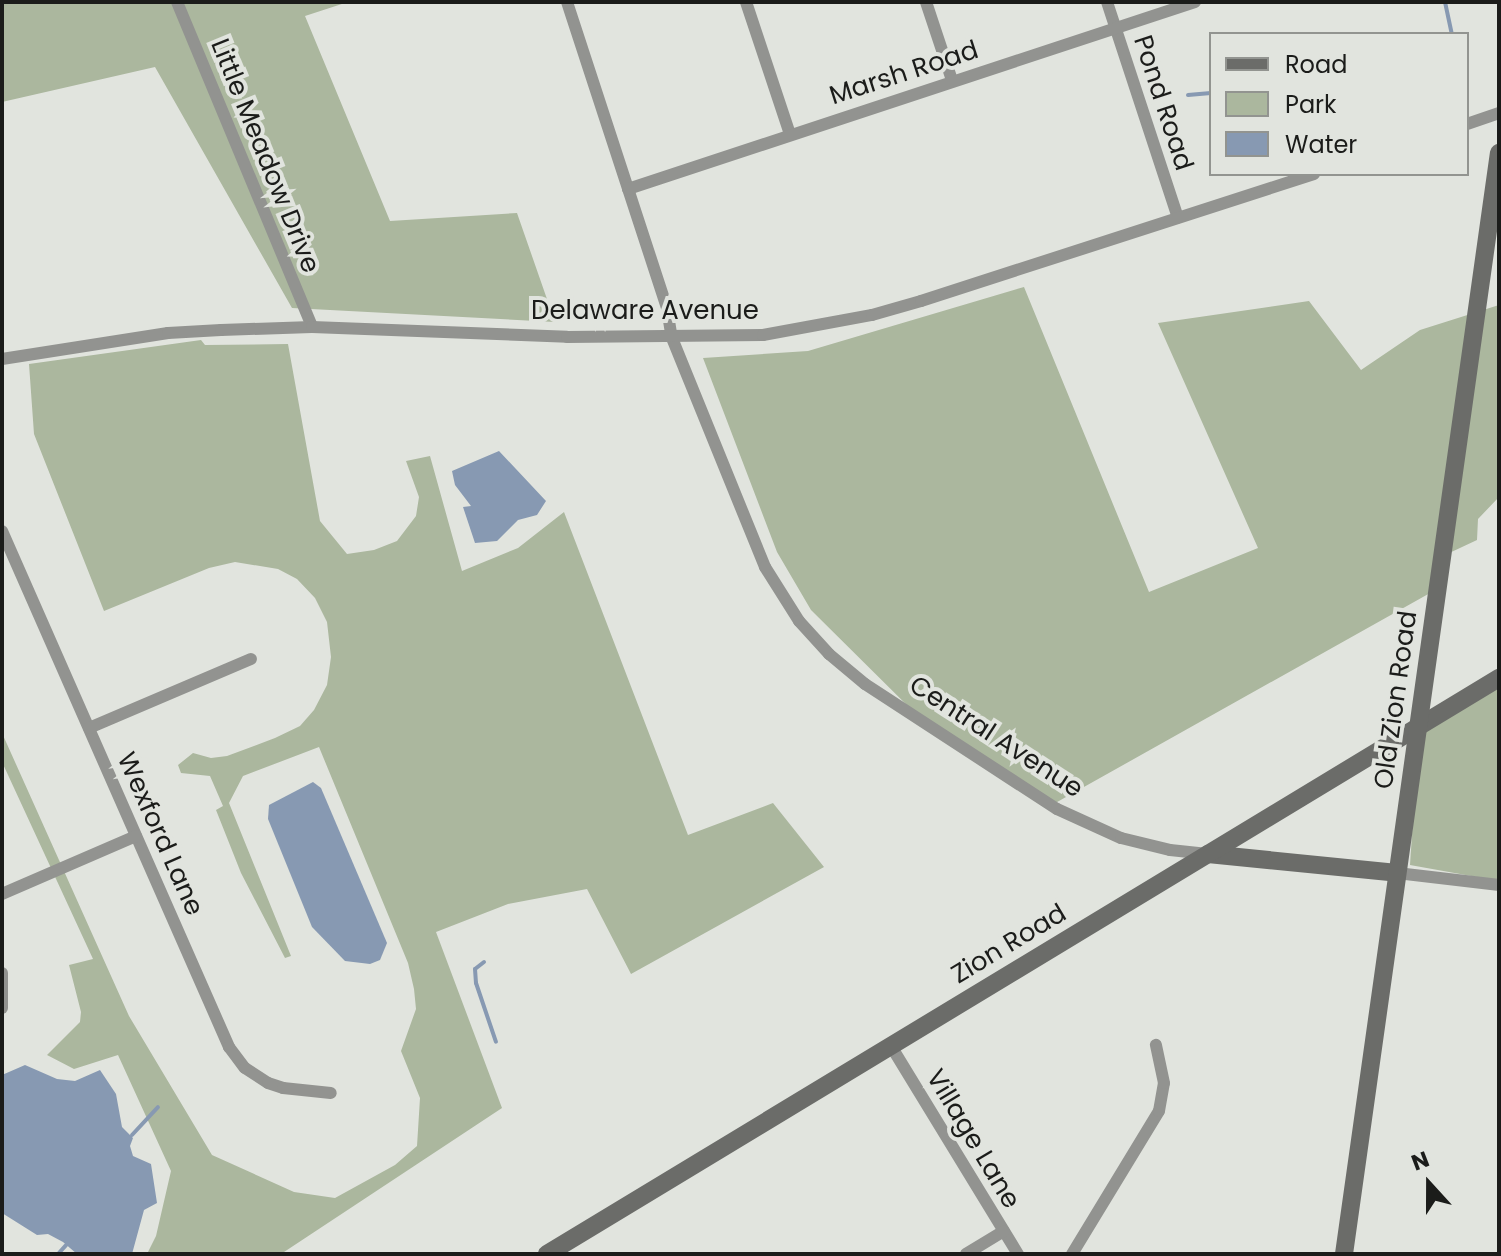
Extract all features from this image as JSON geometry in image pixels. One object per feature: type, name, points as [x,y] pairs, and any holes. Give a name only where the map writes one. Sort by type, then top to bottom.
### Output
[{"type":"street","name":"Little Meadow Drive","points":[[177,2],[312,327]]},
{"type":"street","points":[[567,2],[667,308],[672,338]]},
{"type":"street","points":[[746,2],[790,134]]},
{"type":"street","points":[[926,2],[952,80]]},
{"type":"street","name":"Pond Road","points":[[1107,2],[1178,218]]},
{"type":"street","name":"Marsh Road","points":[[628,189],[1195,2]]},
{"type":"street","points":[[1469,123],[1499,113]]},
{"type":"street","name":"Old Zion Road","points":[[1344,1254],[1499,153]]},
{"type":"street","name":"Delaware Avenue","points":[[2,359],[168,333],[312,327],[672,338],[763,335],[872,315],[1308,176]]},
{"type":"street","name":"Central Avenue","points":[[672,338],[765,567],[799,621],[829,654],[888,699],[1068,815],[1136,842],[1208,854],[1499,885]]},
{"type":"street","name":"Wexford Lane","points":[[2,531],[237,1059],[254,1075],[283,1088],[331,1093]]},
{"type":"street","points":[[89,728],[251,659]]},
{"type":"street","name":"Zion Road","points":[[547,1254],[1499,678]]},
{"type":"street","points":[[2,894],[136,836]]},
{"type":"street","points":[[2,973],[2,1008]]},
{"type":"street","points":[[1072,1254],[1159,1111],[1164,1083],[1156,1045]]},
{"type":"street","name":"Village Lane","points":[[891,1046],[1018,1254]]},
{"type":"street","points":[[966,1254],[1004,1231]]},
{"type":"green space","points":[[2,2],[348,2],[305,16],[390,221],[517,213],[555,322],[292,308],[155,67],[2,102]]},
{"type":"green space","points":[[1024,287],[1149,592],[1258,548],[1158,323],[1309,301],[1361,370],[1420,330],[1499,305],[1499,497],[1478,519],[1477,540],[1445,555],[1439,588],[1050,806],[931,729],[811,610],[777,552],[703,358],[808,351]]},
{"type":"green space","points":[[201,340],[205,345],[288,344],[320,521],[347,554],[374,550],[397,541],[416,516],[419,497],[406,461],[430,456],[462,571],[518,548],[564,512],[688,835],[773,803],[824,867],[631,974],[587,889],[508,904],[436,932],[502,1108],[281,1254],[147,1254],[156,1236],[171,1171],[118,1055],[74,1069],[47,1055],[80,1022],[81,1012],[69,965],[93,959],[2,762],[2,733],[129,1016],[212,1155],[294,1192],[335,1198],[395,1165],[417,1146],[420,1098],[401,1051],[416,1009],[408,963],[319,747],[243,776],[229,803],[291,956],[285,958],[241,873],[216,810],[223,806],[210,776],[181,773],[178,765],[193,753],[211,758],[227,756],[275,738],[300,726],[314,710],[327,685],[331,657],[327,622],[315,598],[297,579],[278,569],[235,562],[209,568],[104,611],[34,434],[29,364]]},
{"type":"green space","points":[[1499,678],[1499,881],[1410,865],[1419,727]]},
{"type":"water","points":[[499,451],[546,501],[537,515],[518,520],[497,541],[475,543],[463,507],[471,506],[455,485],[452,471]]},
{"type":"water","points":[[313,782],[321,788],[387,943],[380,960],[370,964],[345,961],[312,927],[268,819],[269,805]]},
{"type":"water","points":[[25,1065],[57,1079],[75,1081],[100,1070],[116,1094],[122,1127],[133,1138],[130,1146],[133,1156],[151,1164],[157,1203],[144,1210],[132,1254],[77,1254],[63,1242],[48,1234],[37,1235],[2,1213],[2,1075]]},
{"type":"waterway","points":[[1445,2],[1452,32]]},
{"type":"waterway","points":[[1188,95],[1209,93]]},
{"type":"waterway","points":[[484,962],[475,969],[476,983],[496,1042]]},
{"type":"waterway","points":[[132,1135],[158,1107]]},
{"type":"waterway","points":[[58,1254],[66,1245]]}]
